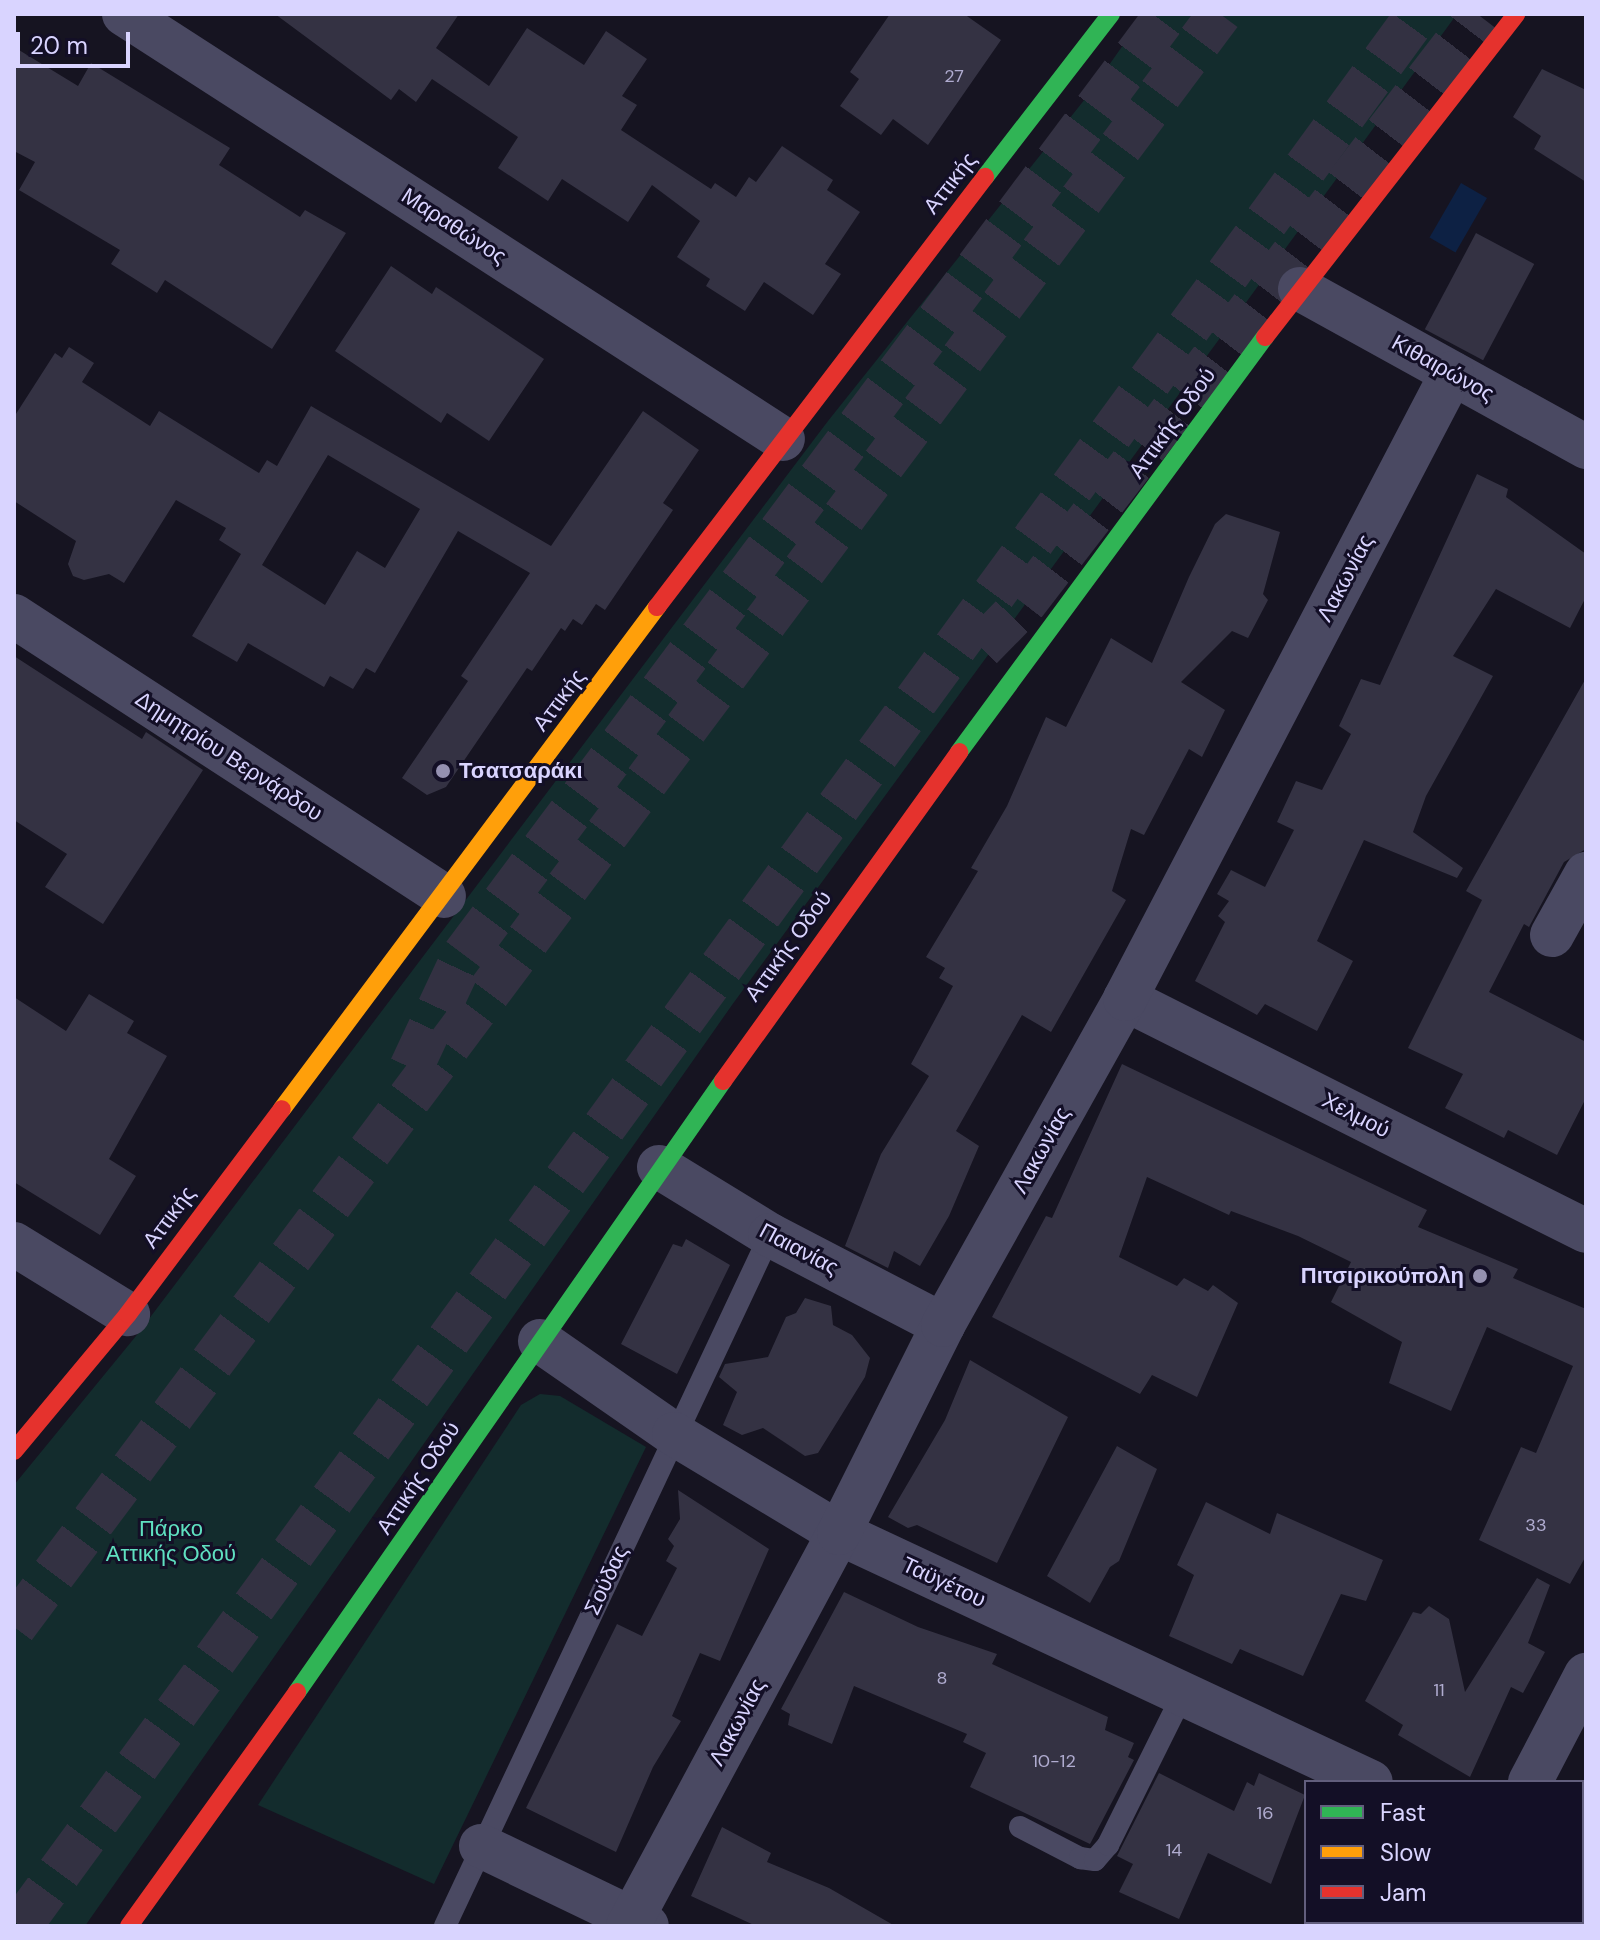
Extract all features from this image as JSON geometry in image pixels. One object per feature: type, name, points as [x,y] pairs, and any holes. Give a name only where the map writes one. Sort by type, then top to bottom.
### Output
[{"type":"main road","name":"Αττικής","points":[[14,1451],[128,1314],[444,896],[783,439],[1111,14]]},
{"type":"main road","name":"Αττικής Οδού","points":[[129,1926],[413,1530],[659,1167],[1300,289],[1516,14]]},
{"type":"street","name":"Μαραθώνος","points":[[124,14],[783,439]]},
{"type":"street","name":"Κιθαιρώνος","points":[[1300,289],[1586,447]]},
{"type":"street","name":"Λακωνίας","points":[[636,1924],[943,1325],[1125,999],[1452,373]]},
{"type":"street","name":"Δημητρίου Βερνάρδου","points":[[14,616],[444,896]]},
{"type":"street","points":[[1552,935],[1586,874]]},
{"type":"street","name":"Χελμού","points":[[1125,999],[1586,1231]]},
{"type":"street","name":"Παιανίας","points":[[659,1167],[770,1235],[943,1325]]},
{"type":"street","points":[[14,1244],[128,1314]]},
{"type":"street","name":"Ταϋγέτου","points":[[540,1341],[674,1434],[839,1533],[1367,1780]]},
{"type":"street","points":[[1531,1780],[1586,1675]]},
{"type":"street","points":[[481,1846],[636,1924]]},
{"type":"lane","name":"Σούδας","points":[[445,1926],[770,1235]]},
{"type":"lane","points":[[1020,1827],[1080,1858],[1095,1860],[1108,1845],[1183,1694]]},
{"type":"green space","name":"Πάρκο Αττικής Οδού","points":[[1145,14],[1457,14],[732,1005],[85,1926],[14,1926],[14,1485],[136,1336],[828,421],[1085,99]]},
{"type":"green space","points":[[540,1394],[560,1396],[646,1447],[434,1884],[258,1805],[521,1405]]},
{"type":"water","points":[[1461,183],[1487,198],[1455,253],[1430,238]]},
{"type":"building","points":[[275,14],[459,14],[436,48],[489,86],[527,28],[584,65],[606,31],[647,59],[622,96],[637,105],[621,130],[711,189],[715,183],[736,197],[749,177],[756,182],[782,146],[833,180],[827,190],[860,212],[825,264],[841,274],[813,315],[764,282],[745,311],[706,286],[710,279],[677,257],[700,221],[652,185],[628,222],[562,179],[548,201],[498,168],[518,137],[432,79],[416,102],[399,89],[391,100]]},
{"type":"building","points":[[890,14],[964,14],[1001,40],[928,145],[893,119],[881,135],[840,106],[859,79],[850,72]]},
{"type":"building","points":[[14,47],[78,86],[91,63],[230,148],[219,165],[300,217],[305,210],[346,233],[272,349],[165,280],[157,293],[111,264],[120,250],[19,190],[35,162],[14,151]]},
{"type":"building","points":[[1542,69],[1586,90],[1586,182],[1534,149],[1541,136],[1513,117]]},
{"type":"building","points":[[1476,233],[1534,264],[1483,360],[1425,329]]},
{"type":"building","points":[[391,266],[432,294],[436,287],[544,359],[489,441],[447,413],[441,423],[335,351]]},
{"type":"building","points":[[69,347],[94,363],[82,382],[150,426],[159,411],[259,473],[267,460],[277,466],[311,406],[551,546],[643,411],[699,450],[663,503],[673,510],[605,610],[596,604],[582,625],[573,619],[565,631],[561,628],[532,671],[527,668],[446,787],[427,795],[402,778],[468,681],[461,676],[530,573],[458,531],[375,673],[366,668],[353,689],[330,676],[324,687],[248,643],[237,662],[192,636],[241,554],[219,540],[226,528],[176,500],[124,583],[109,574],[84,580],[73,576],[68,564],[76,541],[14,501],[14,417],[55,353],[62,358]],"holes":[[[328,455],[420,509],[385,568],[357,551],[325,605],[262,565]]]},
{"type":"building","points":[[1477,474],[1508,489],[1506,497],[1586,554],[1586,597],[1570,628],[1496,589],[1453,656],[1493,676],[1426,796],[1413,832],[1463,868],[1457,878],[1364,840],[1317,941],[1353,961],[1317,1031],[1265,1004],[1257,1015],[1195,981],[1225,922],[1218,916],[1229,901],[1217,894],[1231,870],[1265,887],[1294,830],[1277,822],[1296,781],[1322,790],[1351,734],[1339,726],[1361,679],[1380,685]]},
{"type":"building","points":[[1226,514],[1280,532],[1263,594],[1268,600],[1248,638],[1232,631],[1181,682],[1225,710],[1202,757],[1189,749],[1144,835],[1131,829],[1112,891],[1126,900],[1051,1032],[1022,1015],[956,1131],[979,1146],[949,1216],[920,1266],[894,1251],[888,1268],[845,1246],[881,1154],[929,1076],[911,1064],[953,986],[939,978],[945,968],[926,957],[978,871],[971,868],[1007,806],[1046,717],[1066,727],[1111,638],[1152,663],[1215,524]]},
{"type":"building","points":[[14,656],[142,739],[146,732],[203,770],[103,924],[45,887],[67,854],[14,820]]},
{"type":"building","points":[[1586,678],[1586,849],[1564,862],[1529,927],[1524,924],[1489,992],[1586,1042],[1586,1098],[1557,1155],[1508,1130],[1504,1138],[1445,1108],[1463,1074],[1408,1048],[1482,900],[1466,891]]},
{"type":"building","points":[[89,994],[134,1021],[127,1033],[167,1056],[109,1159],[136,1176],[100,1235],[14,1182],[14,997],[66,1031]]},
{"type":"building","points":[[1122,1064],[1427,1210],[1418,1227],[1518,1269],[1513,1278],[1586,1309],[1586,1556],[1570,1584],[1479,1540],[1521,1447],[1536,1453],[1573,1366],[1487,1327],[1451,1411],[1389,1383],[1402,1342],[1331,1302],[1351,1262],[1298,1236],[1231,1211],[1229,1215],[1147,1177],[1119,1257],[1177,1286],[1184,1278],[1208,1291],[1213,1285],[1238,1303],[1197,1397],[1152,1375],[1140,1394],[992,1317],[1046,1216],[1052,1218]]},
{"type":"building","points":[[686,1239],[730,1265],[677,1374],[621,1344],[673,1244],[682,1247]]},
{"type":"building","points":[[805,1298],[831,1306],[833,1325],[852,1335],[870,1358],[865,1377],[818,1453],[805,1456],[763,1428],[742,1435],[723,1425],[737,1392],[719,1377],[725,1364],[768,1357],[786,1317],[796,1313]]},
{"type":"building","points":[[970,1360],[1068,1417],[997,1563],[917,1525],[908,1528],[888,1517],[945,1420]]},
{"type":"building","points":[[1117,1446],[1157,1469],[1119,1561],[1110,1567],[1090,1603],[1047,1576]]},
{"type":"building","points":[[678,1490],[769,1549],[720,1661],[700,1653],[672,1716],[681,1721],[653,1767],[616,1852],[526,1808],[617,1624],[642,1636],[677,1568],[666,1561],[674,1546],[668,1539],[680,1519]]},
{"type":"building","points":[[1206,1502],[1270,1534],[1277,1513],[1383,1560],[1366,1601],[1341,1594],[1303,1676],[1240,1649],[1232,1664],[1169,1636],[1194,1575],[1177,1565]]},
{"type":"building","points":[[1537,1578],[1550,1585],[1528,1643],[1545,1652],[1523,1693],[1511,1687],[1470,1777],[1398,1735],[1403,1725],[1365,1701],[1413,1612],[1421,1614],[1429,1606],[1449,1619],[1465,1692]]},
{"type":"building","points":[[844,1592],[918,1627],[997,1654],[992,1664],[1108,1717],[1105,1730],[1134,1743],[1128,1757],[1134,1760],[1090,1844],[970,1787],[986,1753],[963,1742],[967,1734],[854,1686],[832,1744],[788,1725],[790,1714],[781,1709]]},
{"type":"building","points":[[1159,1773],[1234,1811],[1247,1782],[1254,1786],[1259,1773],[1304,1795],[1271,1884],[1208,1853],[1179,1919],[1119,1892],[1133,1864],[1117,1856]]},
{"type":"building","points":[[722,1827],[771,1853],[767,1862],[829,1888],[895,1926],[756,1926],[691,1896]]},
{"type":"tunnel","points":[[411,1068],[464,955],[1167,14]]},
{"type":"tunnel","points":[[14,1627],[1220,14]]},
{"type":"tunnel","points":[[20,1926],[1418,14]]},
{"type":"tunnel","points":[[981,648],[1024,604],[1478,14]]},
{"type":"traffic: fast","points":[[985,177],[1111,14]]},
{"type":"traffic: fast","points":[[959,752],[1265,337]]},
{"type":"traffic: fast","points":[[297,1692],[723,1081]]},
{"type":"traffic: slow","points":[[282,1109],[657,607]]},
{"type":"traffic: jam","points":[[1265,337],[1516,14]]},
{"type":"traffic: jam","points":[[657,607],[985,177]]},
{"type":"traffic: jam","points":[[723,1081],[959,752]]},
{"type":"traffic: jam","points":[[14,1451],[128,1314],[282,1109]]},
{"type":"traffic: jam","points":[[129,1926],[297,1692]]},
{"type":"place","name":"Τσατσαράκι","points":[[443,771]]},
{"type":"place","name":"Πιτσιρικούπολη","points":[[1480,1276]]}]
